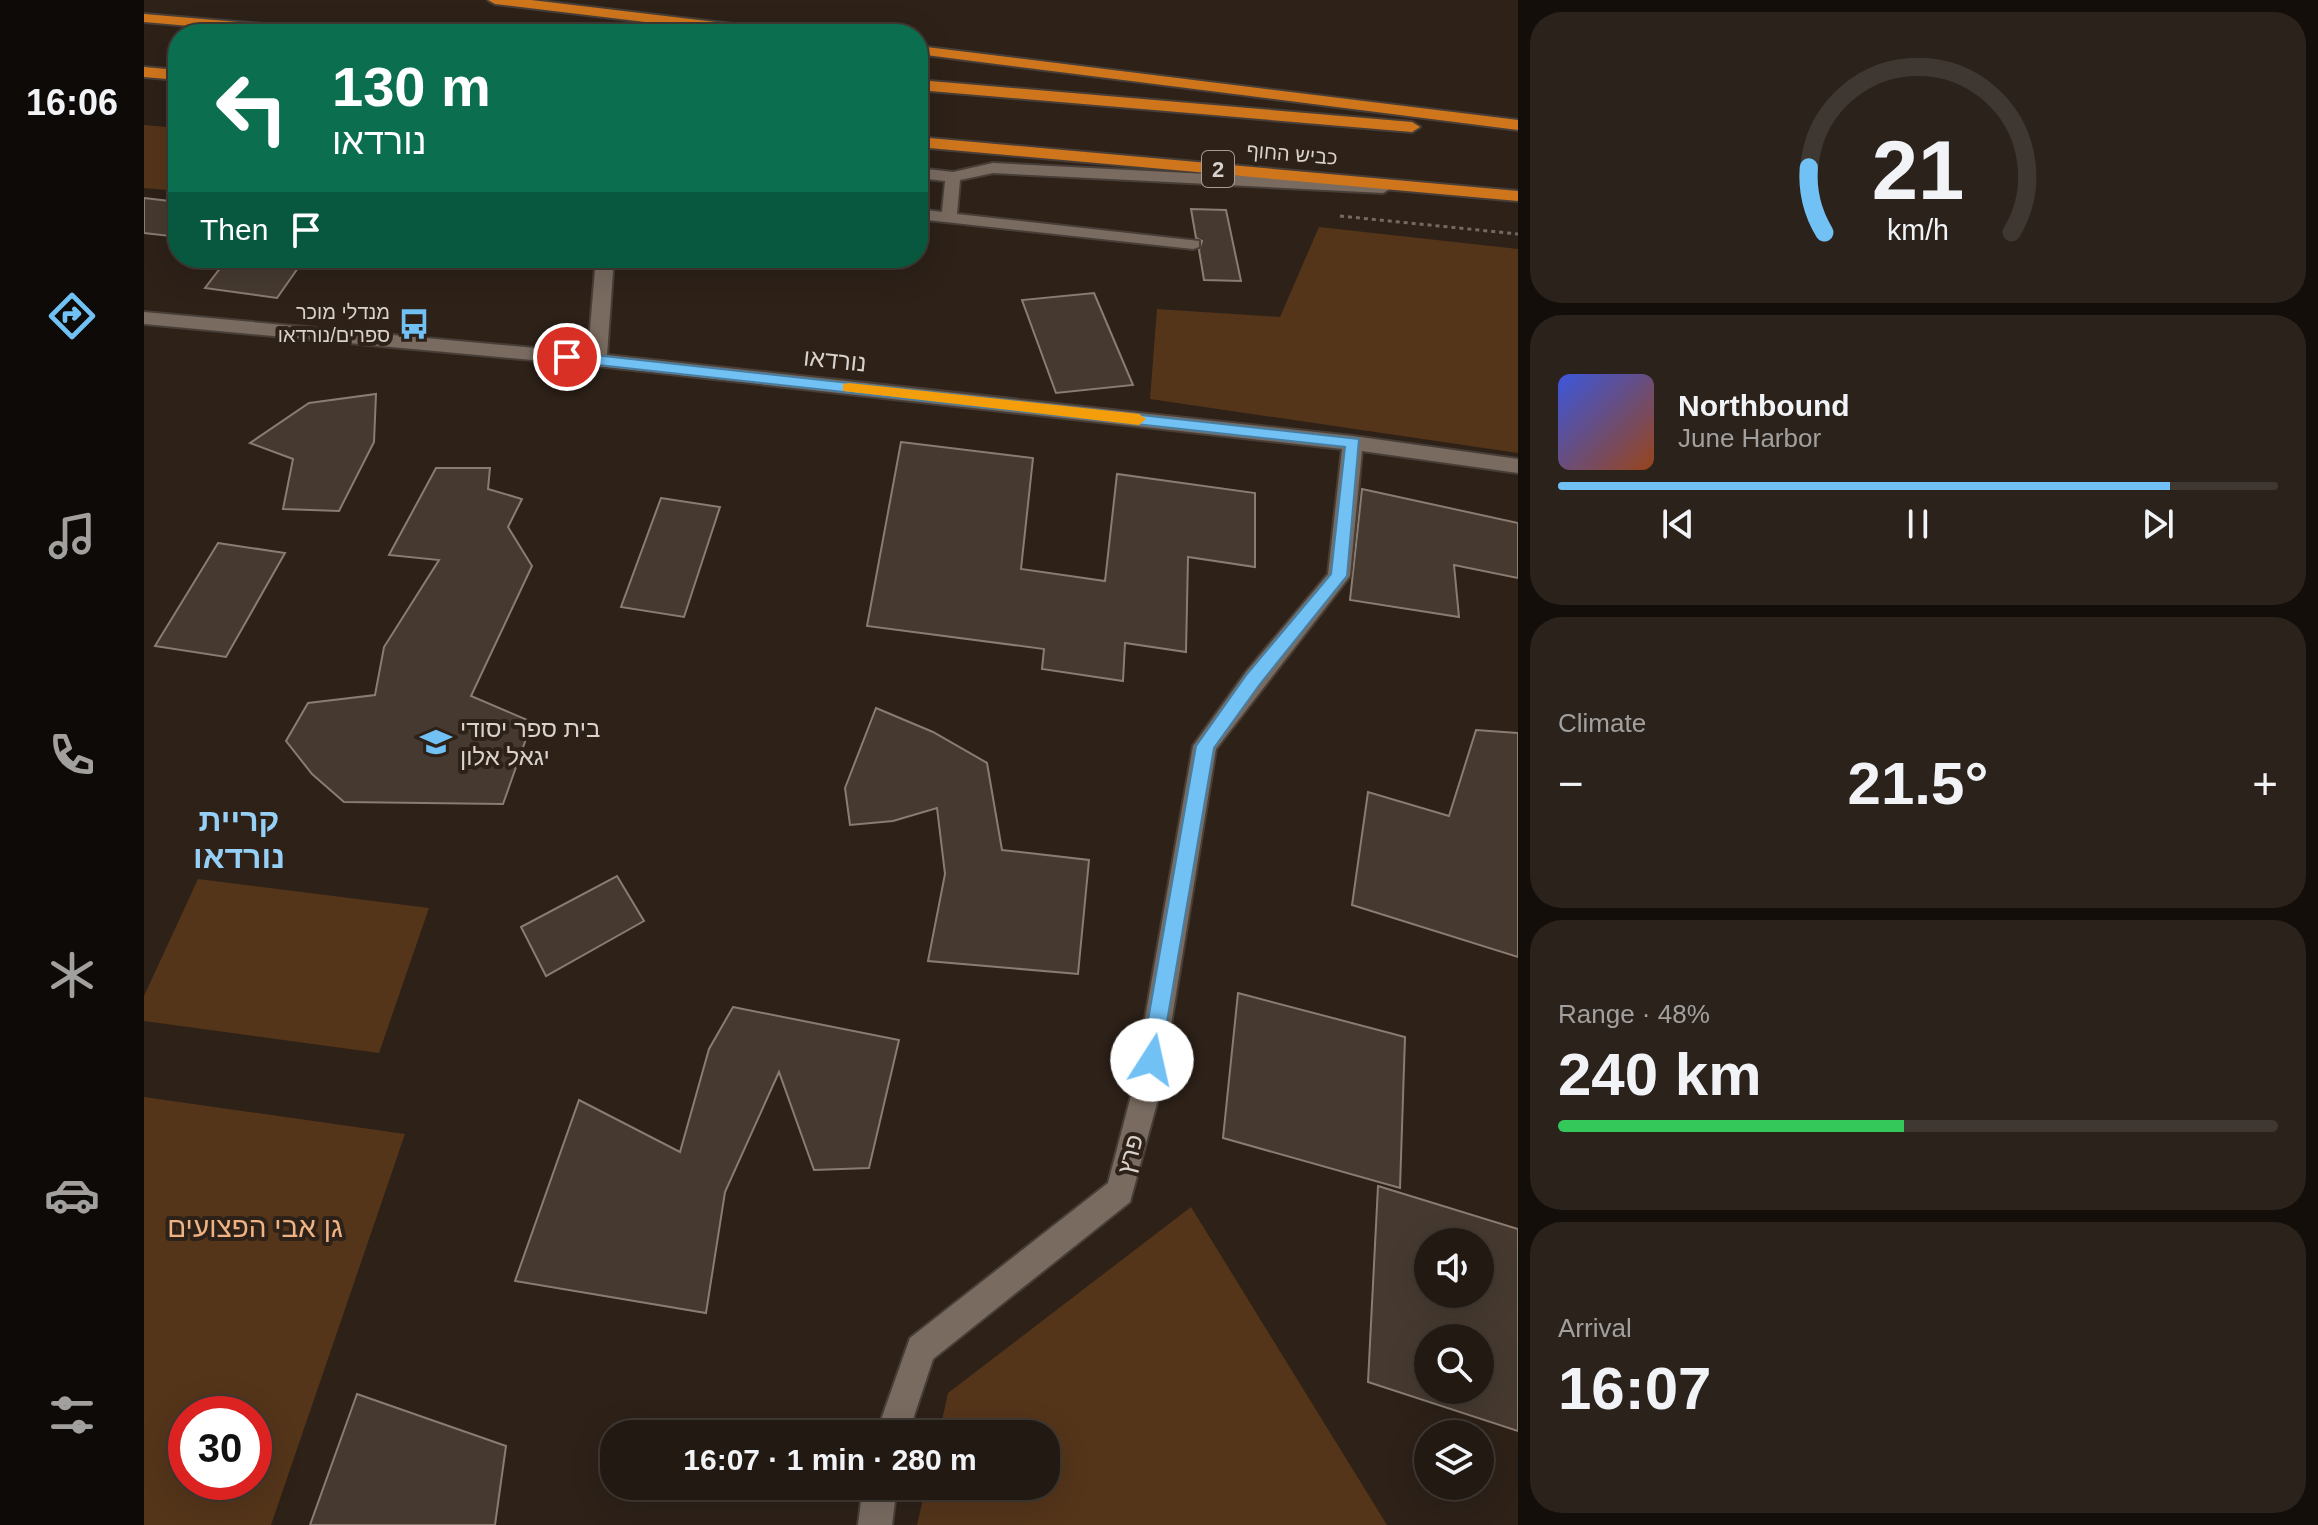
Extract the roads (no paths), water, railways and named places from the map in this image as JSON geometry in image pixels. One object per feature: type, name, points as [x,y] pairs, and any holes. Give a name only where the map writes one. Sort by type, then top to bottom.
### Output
[{"type":"highway","points":[[495,0],[698,24]]},
{"type":"highway","points":[[144,18],[215,24]]},
{"type":"highway","points":[[928,51],[1518,125]]},
{"type":"highway","points":[[144,72],[168,74]]},
{"type":"highway","name":"כביש החוף","points":[[928,86],[1518,136]]},
{"type":"highway","name":"כביש החוף","points":[[928,143],[1518,196]]},
{"type":"street","points":[[597,360],[604,268]]},
{"type":"street","name":"נורדאו","points":[[144,318],[597,360],[1353,443],[1518,466]]},
{"type":"street","name":"פרץ","points":[[897,1420],[921,1349],[1120,1192],[1146,1092],[1205,746],[1254,679],[1339,576],[1353,443]]},
{"type":"street","points":[[875,1525],[878,1500]]},
{"type":"lane","points":[[928,174],[953,177],[993,168],[1485,193]]},
{"type":"lane","points":[[949,218],[953,177]]},
{"type":"lane","points":[[928,215],[1193,244]]},
{"type":"place","name":"מנדלי מוכר ספרים/נורדאו","points":[[414,324]]},
{"type":"place","name":"בית ספר יסודי יגאל אלון","points":[[436,742]]},
{"type":"district","name":"קריית נורדאו","points":[[239,838]]},
{"type":"park label","name":"גן אבי הפצועים","points":[[255,1227]]}]
